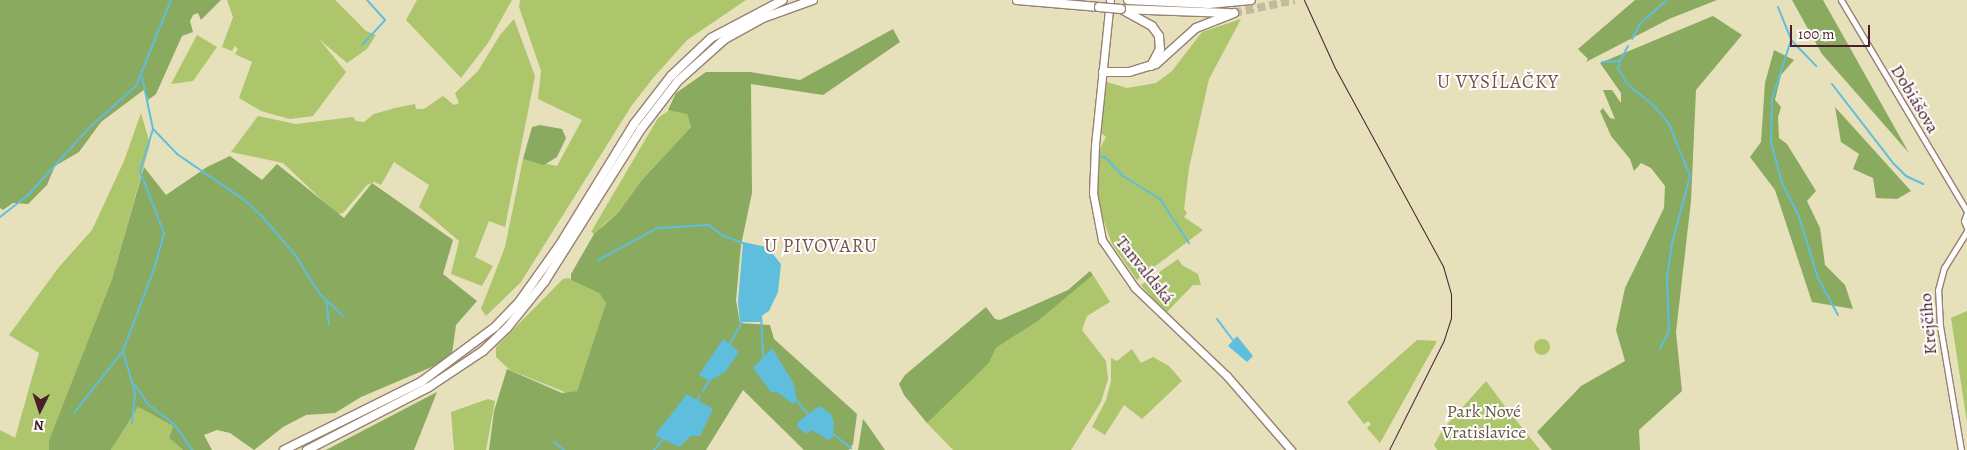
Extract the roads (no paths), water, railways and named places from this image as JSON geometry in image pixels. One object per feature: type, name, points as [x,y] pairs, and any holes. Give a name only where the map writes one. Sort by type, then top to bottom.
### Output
[{"type":"highway","points":[[284,450],[421,382],[477,342],[519,302],[559,246],[634,124],[671,76],[711,38],[783,0]]},
{"type":"highway","points":[[306,450],[429,387],[483,351],[513,322],[545,281],[641,129],[678,81],[725,39],[763,18],[813,0]]},
{"type":"highway","points":[[1017,0],[1122,9],[1234,13],[1196,28],[1162,61],[1151,66],[1129,72],[1103,72]]},
{"type":"highway","points":[[1129,0],[1209,4],[1251,0]]},
{"type":"highway","points":[[1122,9],[1142,19],[1157,33],[1160,49],[1151,66]]},
{"type":"main road","name":"Tanvaldská","points":[[1110,0],[1095,146],[1093,193],[1102,240],[1135,288],[1227,376],[1291,450]]},
{"type":"street","name":"Dobiášova","points":[[1841,0],[1967,212]]},
{"type":"street","points":[[1967,212],[1964,218],[1967,230]]},
{"type":"street","name":"Krejčího","points":[[1961,450],[1940,326],[1938,290],[1944,268],[1967,230]]},
{"type":"water","points":[[743,242],[767,247],[781,264],[778,292],[769,311],[761,316],[761,322],[740,322],[738,302]]},
{"type":"water","points":[[1237,336],[1253,356],[1247,362],[1228,346]]},
{"type":"water","points":[[723,339],[739,352],[725,372],[709,381],[699,375]]},
{"type":"water","points":[[772,348],[794,384],[797,400],[793,404],[777,392],[771,392],[753,368]]},
{"type":"water","points":[[687,394],[713,409],[700,436],[691,436],[679,447],[655,435]]},
{"type":"water","points":[[819,406],[831,414],[834,423],[833,437],[829,440],[811,430],[806,434],[797,427],[798,422]]},
{"type":"waterway","points":[[0,217],[29,194],[89,128],[136,86],[171,0]]},
{"type":"waterway","points":[[362,45],[385,20],[367,0]]},
{"type":"waterway","points":[[1632,39],[1640,24],[1667,0]]},
{"type":"waterway","points":[[1778,7],[1791,40],[1772,99],[1771,142],[1782,183],[1799,217],[1818,278],[1838,315]]},
{"type":"waterway","points":[[1792,41],[1816,66]]},
{"type":"waterway","points":[[1602,62],[1620,61],[1628,46]]},
{"type":"waterway","points":[[1620,61],[1618,68],[1627,84],[1654,106],[1669,124],[1690,176],[1672,243],[1667,280],[1669,331],[1660,349]]},
{"type":"waterway","points":[[132,423],[135,393],[123,351],[154,269],[164,233],[140,171],[153,129],[142,77]]},
{"type":"waterway","points":[[1832,84],[1893,163],[1906,176],[1923,184]]},
{"type":"waterway","points":[[153,129],[177,154],[243,199],[262,216],[295,255],[319,293],[343,316]]},
{"type":"waterway","points":[[1098,156],[1105,157],[1123,176],[1160,199],[1189,243]]},
{"type":"waterway","points":[[598,260],[658,228],[709,225],[722,235],[745,244]]},
{"type":"waterway","points":[[326,300],[329,325]]},
{"type":"waterway","points":[[761,314],[763,357]]},
{"type":"waterway","points":[[1217,319],[1233,340]]},
{"type":"waterway","points":[[728,347],[743,320]]},
{"type":"waterway","points":[[74,413],[122,352]]},
{"type":"waterway","points":[[703,391],[710,379]]},
{"type":"waterway","points":[[135,385],[148,404],[174,424],[192,450]]},
{"type":"waterway","points":[[697,401],[700,396]]},
{"type":"waterway","points":[[795,399],[810,416]]},
{"type":"waterway","points":[[833,434],[851,448]]},
{"type":"waterway","points":[[654,450],[664,438]]},
{"type":"waterway","points":[[554,442],[564,450]]},
{"type":"tunnel","points":[[1234,13],[1295,0]]},
{"type":"tram line","points":[[1304,0],[1335,68],[1443,266],[1451,294],[1451,318],[1444,340],[1389,450]]},
{"type":"district","name":"U VYSÍLAČKY","points":[[1498,83]]},
{"type":"district","name":"U PIVOVARU","points":[[821,247]]},
{"type":"park label","name":"Park Nové Vratislavice","points":[[1484,422]]}]
